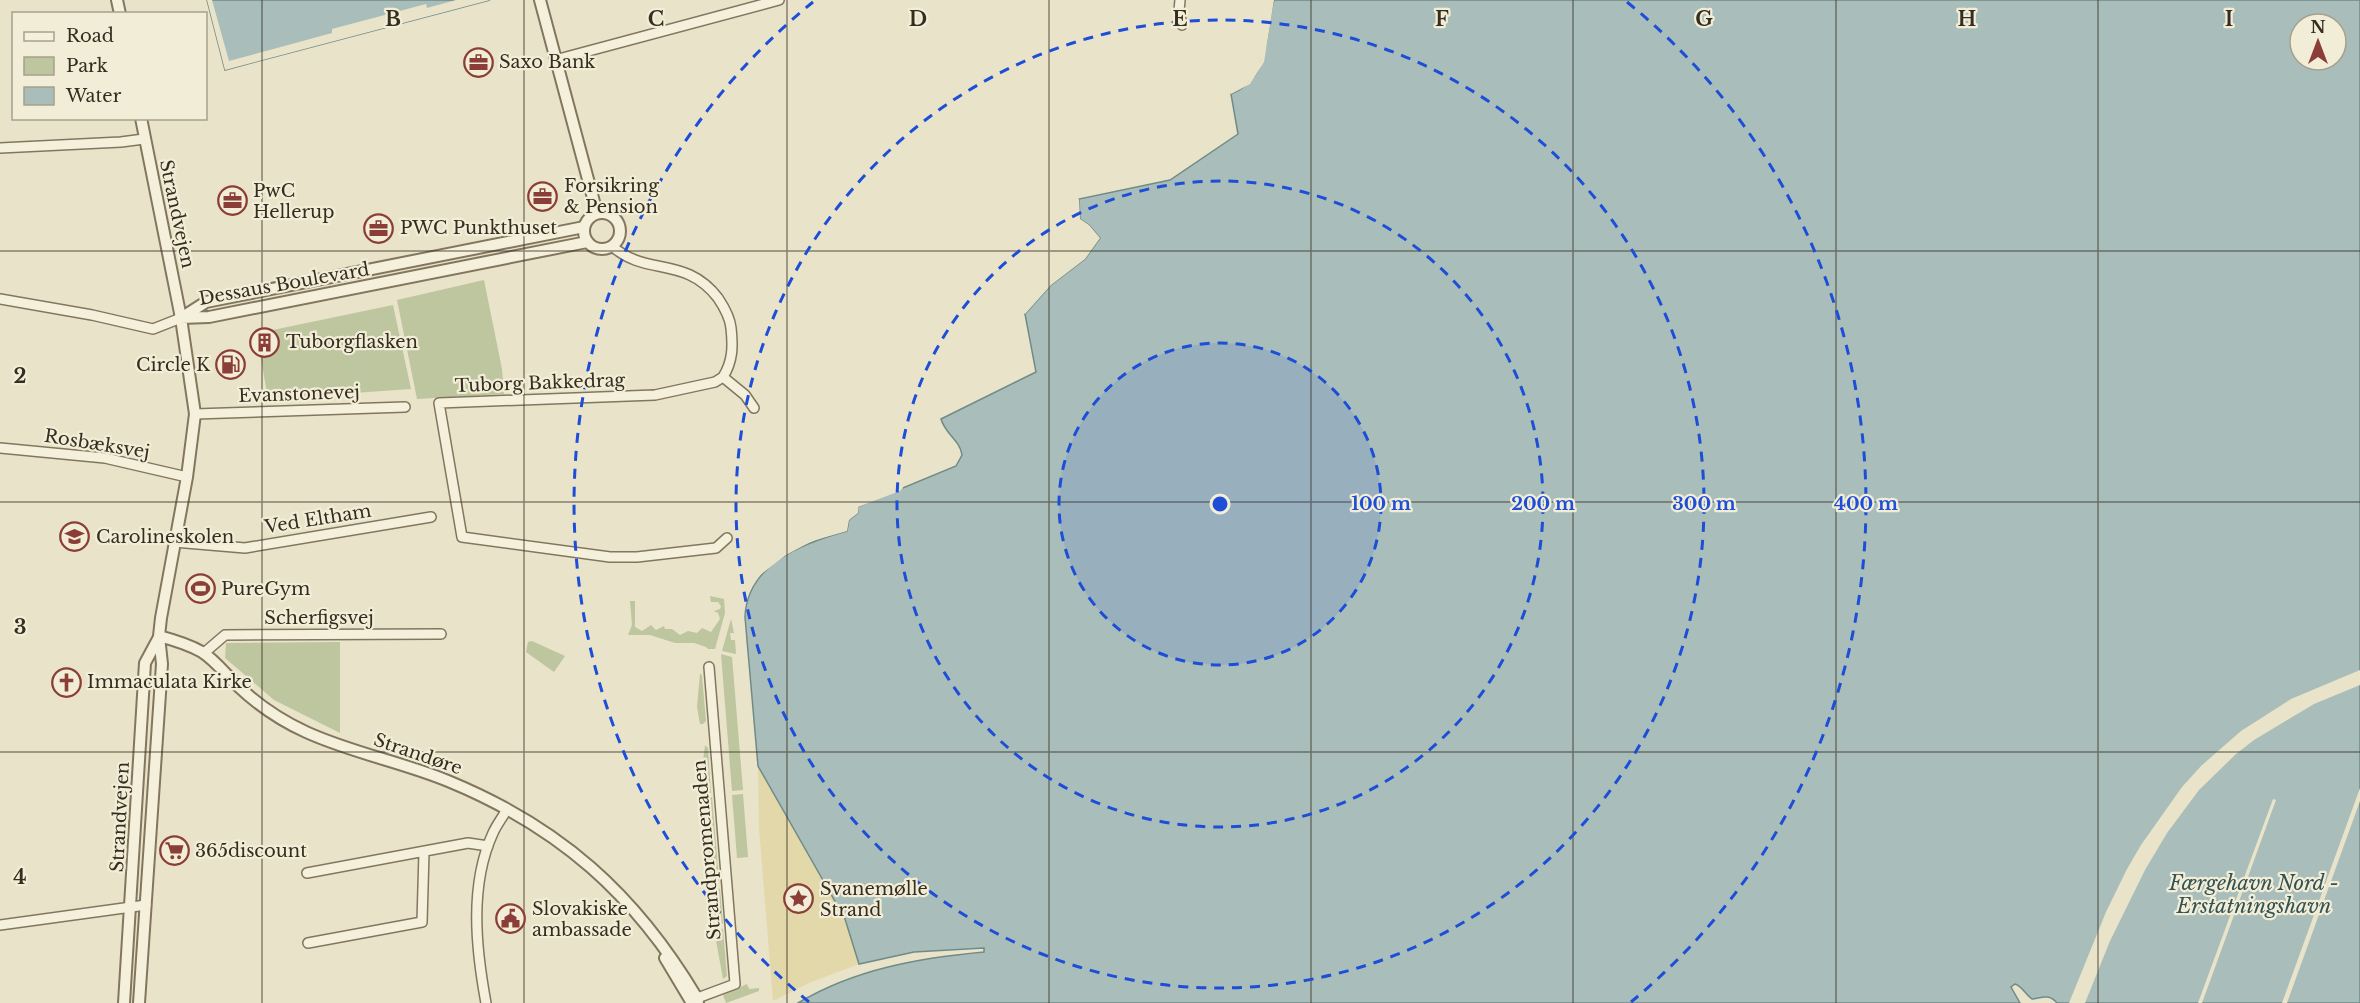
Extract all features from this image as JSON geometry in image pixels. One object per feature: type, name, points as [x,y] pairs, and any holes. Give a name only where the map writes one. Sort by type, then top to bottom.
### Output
[{"type":"street","points":[[540,0],[597,213]]},
{"type":"street","points":[[555,60],[779,0]]},
{"type":"street","points":[[1180,0],[1179,11],[1182,25]]},
{"type":"street","name":"Strandvejen","points":[[139,1003],[162,664],[159,636],[187,477],[195,414],[181,318],[141,120]]},
{"type":"street","points":[[0,148],[144,139]]},
{"type":"street","points":[[597,213],[609,214],[618,222],[621,233],[612,246],[600,249],[587,242],[584,227],[588,218],[597,213]]},
{"type":"street","name":"Dessaus Boulevard","points":[[181,318],[206,302],[584,227]]},
{"type":"street","name":"Dessaus Boulevard","points":[[181,318],[209,318],[587,242]]},
{"type":"street","points":[[612,246],[628,258],[691,274],[709,287],[720,302],[730,323],[732,351],[723,377],[745,395],[754,408]]},
{"type":"street","points":[[0,299],[92,315],[153,329],[181,318]]},
{"type":"street","name":"Tuborg Bakkedrag","points":[[723,377],[715,382],[655,395],[439,403],[462,537],[610,556],[637,556],[716,548],[727,538]]},
{"type":"street","name":"Evanstonevej","points":[[195,414],[405,407]]},
{"type":"street","name":"Rosbæksvej","points":[[0,448],[105,458],[187,477]]},
{"type":"street","name":"Ved Eltham","points":[[174,542],[245,548],[431,517]]},
{"type":"street","name":"Scherfigsvej","points":[[204,653],[225,635],[441,634]]},
{"type":"street","name":"Strandvejen","points":[[124,1003],[145,663],[159,636]]},
{"type":"street","name":"Strandøre","points":[[159,636],[182,642],[204,653],[241,689],[264,707],[306,732],[448,780],[507,809],[559,840],[593,867],[622,896],[649,929],[694,1001]]},
{"type":"street","name":"Strandpromenaden","points":[[694,1001],[735,984],[709,666]]},
{"type":"street","points":[[486,1003],[479,964],[477,918],[480,880],[488,846],[507,809]]},
{"type":"street","points":[[307,873],[468,843],[488,846]]},
{"type":"street","points":[[308,943],[422,922],[424,852]]},
{"type":"street","points":[[0,926],[146,905]]},
{"type":"green space","points":[[484,280],[502,369],[504,394],[417,399],[397,300]]},
{"type":"green space","points":[[393,305],[411,389],[268,399],[260,353],[272,350],[268,331]]},
{"type":"green space","points":[[710,596],[724,599],[725,613],[715,649],[708,649],[694,643],[675,643],[650,635],[628,635],[632,625],[630,601],[635,601],[635,627],[642,631],[651,625],[656,630],[664,626],[665,629],[672,629],[680,635],[688,631],[697,633],[702,628],[711,632],[720,619],[718,613],[714,611],[720,609],[721,606],[718,602],[711,602]]},
{"type":"green space","points":[[731,619],[734,633],[730,633],[731,640],[735,640],[736,654],[722,651]]},
{"type":"green space","points":[[532,641],[565,656],[554,672],[526,652],[528,642]]},
{"type":"green space","points":[[340,642],[340,733],[274,700],[225,658],[226,643]]},
{"type":"green space","points":[[721,654],[732,657],[743,790],[732,791]]},
{"type":"green space","points":[[700,673],[706,721],[703,724],[700,724],[697,707]]},
{"type":"green space","points":[[705,745],[708,748],[711,793],[707,792],[702,770]]},
{"type":"green space","points":[[743,794],[748,857],[737,858],[732,795]]},
{"type":"green space","points":[[712,797],[719,880],[715,882],[707,842],[708,798]]},
{"type":"green space","points":[[714,888],[720,889],[723,924],[716,922],[713,903]]},
{"type":"green space","points":[[723,929],[727,976],[723,979],[715,935],[717,931]]},
{"type":"green space","points":[[747,984],[749,989],[759,988],[759,991],[726,1003],[723,995]]},
{"type":"sand","name":"Svanemølle Strand","points":[[758,766],[845,919],[859,964],[811,982],[773,1001],[759,828]]},
{"type":"water","points":[[207,0],[490,0],[225,70]]},
{"type":"water","name":"Færgehavn Nord - Erstatningshavn","points":[[1274,0],[2360,0],[2360,1003],[2057,1003],[2048,997],[2032,999],[2015,984],[2011,987],[2020,1003],[798,1003],[842,982],[888,967],[984,952],[984,948],[914,952],[859,964],[845,919],[758,766],[745,617],[748,599],[756,583],[780,559],[813,542],[847,531],[849,520],[858,513],[857,507],[956,466],[962,455],[961,450],[941,419],[1036,372],[1025,314],[1051,285],[1085,259],[1100,238],[1089,225],[1080,219],[1079,199],[1170,180],[1238,134],[1231,94],[1244,87],[1254,77],[1260,66]]},
{"type":"pier","points":[[207,0],[212,0],[229,61],[332,33],[332,29],[426,4],[427,8],[456,0],[490,0],[225,70]]},
{"type":"pier","points":[[1271,0],[1274,0],[1264,62],[1250,84],[1231,94],[1230,91],[1248,82],[1261,61]]},
{"type":"pier","points":[[1079,199],[1080,219],[1089,225],[1100,238],[1085,259],[1051,285],[1025,314],[1024,310],[1049,283],[1082,257],[1096,238],[1077,220],[1076,200]]},
{"type":"pier","points":[[902,485],[903,488],[900,491],[858,507],[858,513],[849,520],[847,531],[812,541],[786,555],[760,575],[759,572],[784,553],[811,538],[844,529],[846,519],[855,512],[856,505]]},
{"type":"pier","points":[[2360,670],[2360,685],[2314,704],[2254,740],[2199,790],[2167,833],[2145,870],[2110,941],[2085,1003],[2069,1003],[2106,912],[2127,869],[2182,787],[2201,766],[2241,731],[2291,699]]},
{"type":"pier","points":[[2360,788],[2360,801],[2287,1003],[2282,1003]]},
{"type":"pier","points":[[2273,799],[2276,800],[2202,1003],[2198,1003]]},
{"type":"place","name":"Saxo Bank","points":[[478,62]]},
{"type":"place","name":"Forsikring & Pension","points":[[543,196]]},
{"type":"place","name":"PwC Hellerup","points":[[232,201]]},
{"type":"place","name":"PWC Punkthuset","points":[[379,228]]},
{"type":"place","name":"Tuborgflasken","points":[[265,342]]},
{"type":"place","name":"Circle K","points":[[231,365]]},
{"type":"place","name":"Carolineskolen","points":[[75,537]]},
{"type":"place","name":"PureGym","points":[[200,589]]},
{"type":"place","name":"Immaculata Kirke","points":[[66,682]]},
{"type":"place","name":"365discount","points":[[174,851]]},
{"type":"place","name":"Svanemølle Strand","points":[[799,899]]},
{"type":"place","name":"Slovakiske ambassade","points":[[511,919]]}]
